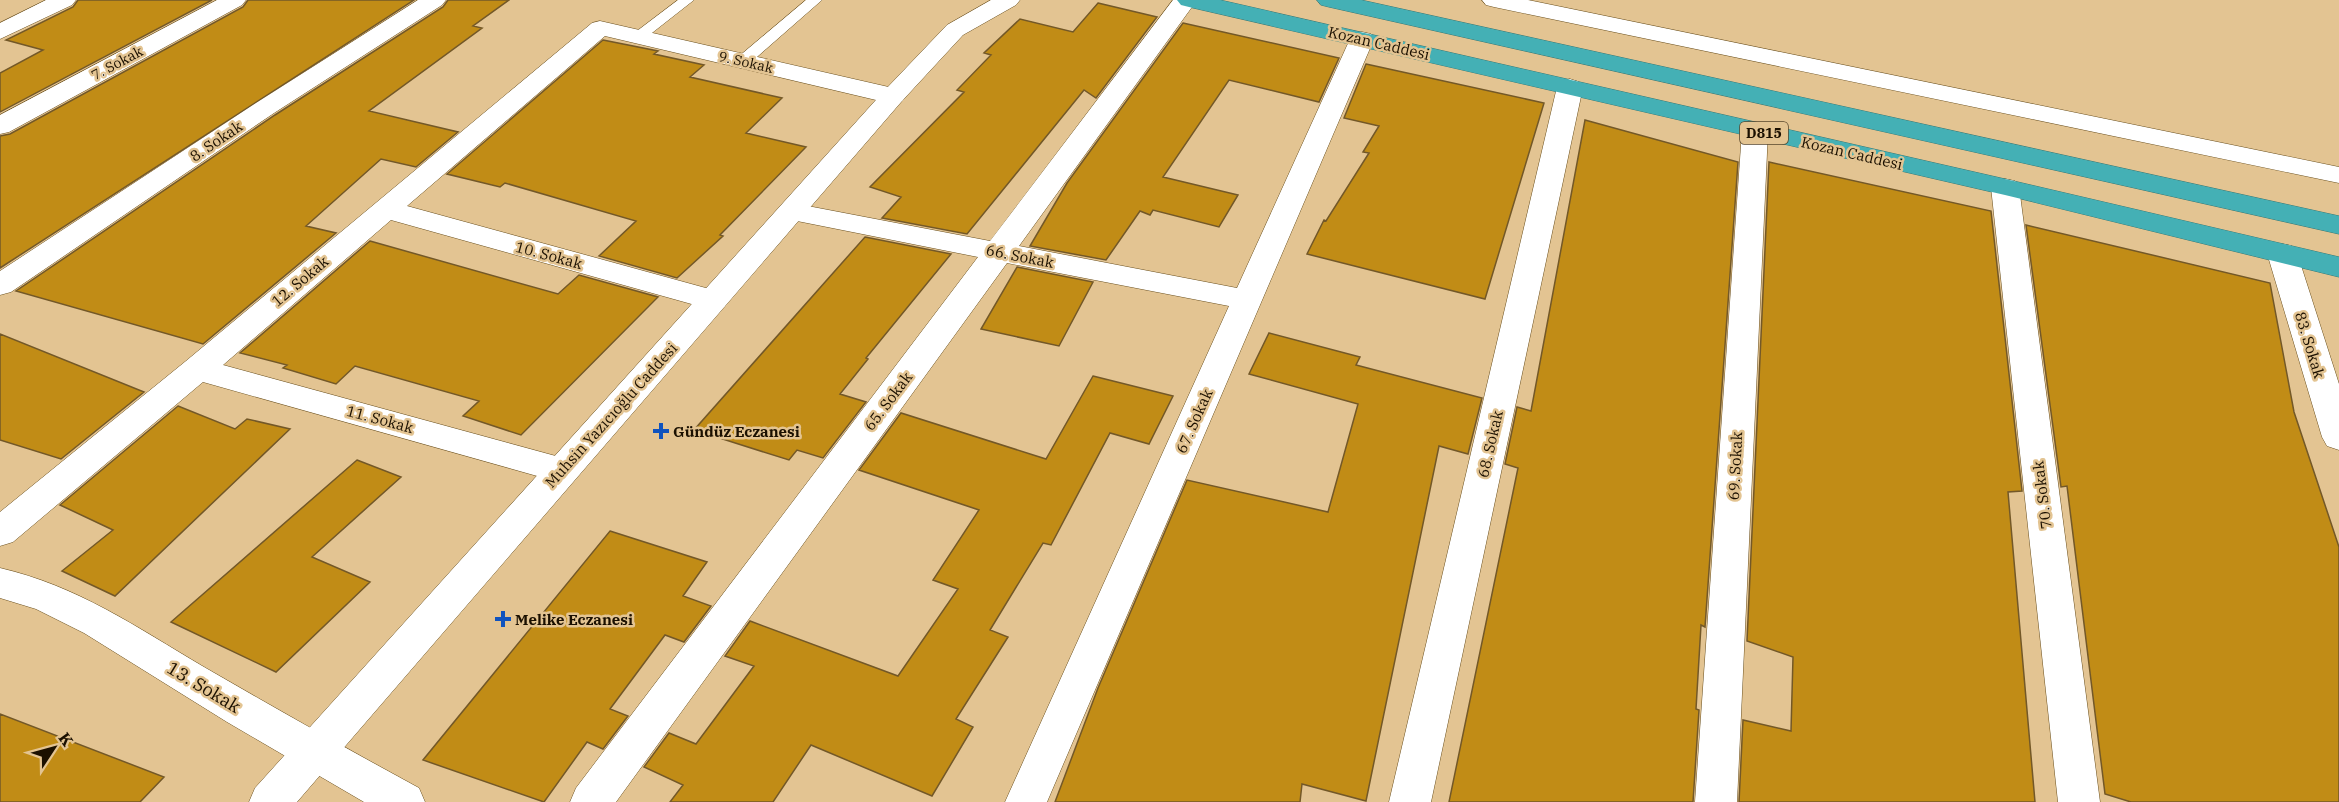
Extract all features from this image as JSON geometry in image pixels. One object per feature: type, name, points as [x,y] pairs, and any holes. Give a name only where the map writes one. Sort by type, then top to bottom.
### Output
[{"type":"highway","name":"Kozan Caddesi","points":[[1187,0],[2005,187],[2339,267]]},
{"type":"highway","name":"Kozan Caddesi","points":[[1329,0],[2339,225]]},
{"type":"street","points":[[0,32],[64,0]]},
{"type":"street","name":"7. Sokak","points":[[0,126],[234,0]]},
{"type":"street","name":"8. Sokak","points":[[0,285],[265,108],[434,0]]},
{"type":"street","name":"Muhsin Yazıcıoğlu Caddesi","points":[[270,802],[792,212],[893,96],[955,20],[1008,0]]},
{"type":"street","name":"65. Sokak","points":[[591,802],[1187,0]]},
{"type":"street","points":[[1494,0],[2339,175]]},
{"type":"street","name":"9. Sokak","points":[[600,28],[893,96]]},
{"type":"street","name":"12. Sokak","points":[[0,532],[197,369],[600,28]]},
{"type":"street","name":"67. Sokak","points":[[1026,802],[1362,39]]},
{"type":"street","name":"68. Sokak","points":[[1410,802],[1570,87]]},
{"type":"street","name":"69. Sokak","points":[[1716,802],[1755,131]]},
{"type":"street","name":"70. Sokak","points":[[2005,187],[2079,802]]},
{"type":"street","name":"10. Sokak","points":[[384,209],[713,300]]},
{"type":"street","name":"66. Sokak","points":[[792,212],[1248,300]]},
{"type":"street","name":"83. Sokak","points":[[2282,253],[2339,437]]},
{"type":"street","name":"11. Sokak","points":[[197,369],[562,470]]},
{"type":"street","name":"13. Sokak","points":[[0,583],[20,586],[80,612],[313,753],[404,802]]},
{"type":"lane","points":[[638,37],[687,0]]},
{"type":"lane","points":[[742,61],[815,0]]},
{"type":"building","points":[[78,0],[212,0],[0,112],[0,73],[43,50],[6,40],[73,7]]},
{"type":"building","points":[[248,0],[414,0],[0,268],[0,136],[10,134],[243,7]]},
{"type":"building","points":[[448,0],[509,0],[473,26],[482,28],[369,111],[458,132],[416,167],[381,159],[306,226],[336,233],[203,344],[16,291],[275,115],[443,7]]},
{"type":"building","points":[[1098,3],[1157,17],[1096,98],[1084,90],[967,234],[882,218],[901,197],[870,187],[964,92],[957,90],[991,55],[984,53],[1020,19],[1073,32]]},
{"type":"building","points":[[1183,23],[1339,58],[1319,102],[1229,80],[1163,177],[1238,195],[1219,227],[1153,210],[1150,215],[1140,211],[1106,260],[1030,246],[1067,183]]},
{"type":"building","points":[[603,40],[658,51],[654,54],[704,65],[690,77],[782,98],[746,133],[806,147],[720,235],[723,236],[677,278],[599,256],[636,221],[505,183],[500,187],[447,174]]},
{"type":"building","points":[[1366,64],[1544,103],[1485,299],[1307,254],[1324,220],[1326,221],[1369,153],[1363,152],[1379,126],[1344,118]]},
{"type":"building","points":[[1585,120],[1738,162],[1705,627],[1701,625],[1696,709],[1699,710],[1693,802],[1449,802],[1518,468],[1505,464],[1517,407],[1531,411]]},
{"type":"building","points":[[1769,162],[1991,211],[2022,491],[2008,492],[2035,802],[1739,802],[1743,720],[1791,731],[1793,657],[1747,641]]},
{"type":"building","points":[[2026,225],[2270,283],[2294,412],[2339,547],[2339,802],[2131,802],[2105,794],[2067,486],[2061,487]]},
{"type":"building","points":[[865,237],[951,254],[866,358],[868,359],[840,394],[866,402],[823,458],[797,450],[789,460],[694,430]]},
{"type":"building","points":[[370,241],[558,294],[579,275],[658,297],[521,435],[463,416],[479,401],[355,366],[336,384],[283,368],[287,365],[240,353]]},
{"type":"building","points":[[1017,267],[1093,282],[1059,346],[981,329]]},
{"type":"building","points":[[1269,333],[1360,357],[1356,365],[1482,398],[1468,454],[1439,446],[1366,801],[1302,784],[1300,802],[1055,802],[1098,688],[1187,480],[1328,512],[1358,404],[1249,374]]},
{"type":"building","points":[[0,334],[144,392],[61,459],[0,440]]},
{"type":"building","points":[[1093,376],[1173,396],[1149,444],[1110,433],[1051,545],[1043,543],[990,630],[1008,637],[956,719],[973,727],[932,796],[811,745],[773,802],[670,802],[683,785],[644,767],[669,733],[696,744],[754,666],[725,656],[750,621],[898,676],[958,589],[933,580],[979,510],[859,470],[901,413],[1046,459]]},
{"type":"building","points":[[178,406],[235,429],[247,419],[290,429],[115,596],[62,571],[113,530],[60,505]]},
{"type":"building","points":[[357,460],[401,477],[312,557],[370,582],[276,672],[171,622]]},
{"type":"building","points":[[610,531],[707,562],[683,596],[711,606],[684,642],[665,635],[610,709],[628,716],[603,749],[587,742],[544,802],[423,760]]},
{"type":"building","points":[[0,714],[164,777],[140,802],[0,802]]},
{"type":"place","name":"Gündüz Eczanesi","points":[[661,431]]},
{"type":"place","name":"Melike Eczanesi","points":[[503,619]]}]
